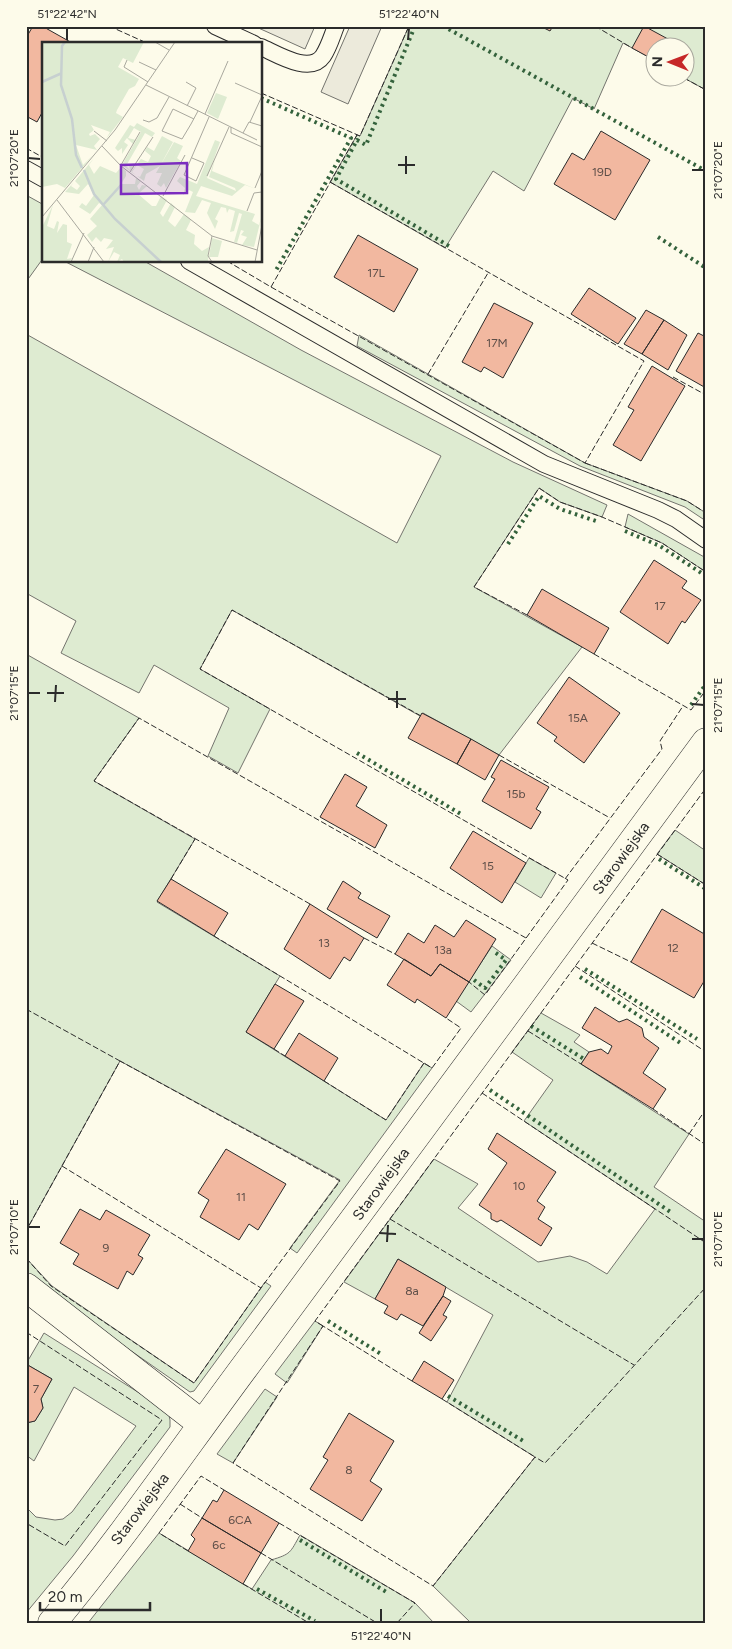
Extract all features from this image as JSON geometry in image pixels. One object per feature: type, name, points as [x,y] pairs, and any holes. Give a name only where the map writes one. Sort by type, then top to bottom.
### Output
[{"type":"street","name":"Starowiejska","points":[[52,1623],[152,1495],[202,1424],[706,742]]},
{"type":"street","points":[[26,1287],[202,1424]]},
{"type":"lane","points":[[214,26],[250,42]]},
{"type":"lane","points":[[262,47],[299,63],[314,63],[323,56],[336,26]]},
{"type":"lane","points":[[26,169],[42,178]]},
{"type":"lane","points":[[191,262],[544,464],[658,510],[676,519],[706,540]]},
{"type":"green space","points":[[409,26],[706,26],[706,90],[694,83],[694,38],[644,38],[644,55],[623,43],[594,109],[573,98],[524,191],[493,171],[445,248],[330,182],[357,135],[360,136]]},
{"type":"green space","points":[[26,195],[42,204],[42,260],[26,282]]},
{"type":"green space","points":[[66,262],[146,262],[301,350],[513,462],[607,505],[602,517],[560,502],[539,488],[474,587],[582,647],[499,755],[423,713],[420,716],[232,610],[200,669],[270,709],[238,773],[208,756],[229,708],[154,665],[139,693],[61,653],[76,621],[26,593],[26,334],[397,543],[441,456]]},
{"type":"green space","points":[[359,335],[585,463],[687,501],[706,513],[706,521],[685,507],[580,466],[357,346]]},
{"type":"green space","points":[[628,514],[706,558],[706,572],[662,543],[625,527]]},
{"type":"green space","points":[[26,654],[139,718],[94,781],[195,839],[157,902],[280,976],[246,1032],[386,1120],[424,1063],[432,1068],[297,1253],[290,1248],[340,1180],[120,1061],[26,1231]]},
{"type":"green space","points":[[675,830],[706,851],[706,885],[657,854]]},
{"type":"green space","points":[[529,858],[556,873],[541,898],[515,882]]},
{"type":"green space","points":[[492,946],[511,960],[471,1012],[456,1001]]},
{"type":"green space","points":[[541,1013],[580,1035],[574,1042],[589,1052],[581,1064],[689,1134],[654,1187],[706,1222],[706,1623],[471,1623],[433,1586],[535,1457],[447,1402],[493,1315],[398,1259],[375,1299],[344,1282],[434,1159],[478,1184],[458,1208],[538,1262],[570,1256],[587,1262],[607,1274],[655,1209],[524,1121],[553,1080],[512,1052]]},
{"type":"green space","points":[[26,1258],[52,1286],[194,1383],[265,1282],[271,1286],[194,1391],[190,1392],[28,1279],[26,1277]]},
{"type":"green space","points":[[315,1321],[323,1326],[287,1383],[275,1374]]},
{"type":"green space","points":[[44,1333],[168,1411],[170,1427],[73,1556],[26,1613],[26,1507],[36,1517],[55,1520],[63,1519],[72,1512],[136,1426],[74,1387],[34,1461],[26,1455],[26,1423],[35,1421],[43,1408],[41,1399],[52,1379],[26,1364]]},
{"type":"green space","points":[[265,1389],[277,1397],[233,1463],[217,1454]]},
{"type":"green space","points":[[159,1533],[252,1589],[271,1560],[289,1552],[300,1535],[415,1603],[434,1623],[88,1623]]},
{"type":"shaded area","points":[[254,26],[315,26],[305,49]]},
{"type":"shaded area","points":[[350,26],[382,26],[348,104],[321,92]]},
{"type":"building","points":[[33,26],[42,26],[70,42],[42,42],[42,113],[37,122],[26,116],[26,38]]},
{"type":"building","points":[[540,26],[553,26],[550,31]]},
{"type":"building","points":[[644,26],[666,38],[644,38],[644,55],[632,48]]},
{"type":"building","points":[[601,131],[650,160],[615,220],[554,184],[572,153],[584,160]]},
{"type":"building","points":[[358,235],[418,269],[394,312],[334,277]]},
{"type":"building","points":[[589,288],[636,318],[618,344],[571,314]]},
{"type":"building","points":[[494,303],[533,323],[503,378],[484,367],[481,372],[462,362]]},
{"type":"building","points":[[646,310],[664,320],[642,354],[624,344]]},
{"type":"building","points":[[664,320],[687,335],[668,370],[642,354]]},
{"type":"building","points":[[698,333],[706,337],[706,388],[676,371]]},
{"type":"building","points":[[652,366],[685,386],[641,461],[613,445],[634,410],[628,407]]},
{"type":"building","points":[[654,560],[687,581],[682,588],[701,600],[685,623],[682,621],[668,644],[620,612]]},
{"type":"building","points":[[542,589],[609,628],[594,654],[527,615]]},
{"type":"building","points":[[569,677],[620,713],[584,763],[554,741],[557,737],[537,723]]},
{"type":"building","points":[[422,713],[471,739],[457,764],[408,738]]},
{"type":"building","points":[[471,739],[499,755],[485,780],[457,764]]},
{"type":"building","points":[[501,760],[549,787],[536,809],[541,812],[531,829],[482,801],[495,779],[491,777]]},
{"type":"building","points":[[345,774],[367,787],[356,806],[387,825],[375,848],[320,817]]},
{"type":"building","points":[[473,831],[526,863],[502,903],[450,868]]},
{"type":"building","points":[[171,879],[228,913],[214,936],[157,901]]},
{"type":"building","points":[[343,881],[361,893],[358,898],[390,916],[377,938],[327,909]]},
{"type":"building","points":[[310,904],[364,938],[350,961],[344,957],[330,979],[284,949]]},
{"type":"building","points":[[662,909],[706,935],[706,978],[694,998],[631,962]]},
{"type":"building","points":[[466,920],[496,939],[469,982],[440,964],[431,976],[395,954],[408,933],[424,943],[435,925],[454,937]]},
{"type":"building","points":[[404,959],[431,976],[440,964],[469,982],[446,1018],[417,999],[415,1003],[387,985]]},
{"type":"building","points":[[275,984],[304,1001],[274,1049],[246,1032]]},
{"type":"building","points":[[595,1007],[619,1022],[627,1019],[642,1028],[644,1037],[659,1048],[643,1073],[666,1089],[653,1109],[581,1064],[589,1052],[601,1049],[608,1054],[612,1046],[582,1028]]},
{"type":"building","points":[[299,1033],[338,1058],[324,1081],[285,1056]]},
{"type":"building","points":[[497,1133],[556,1172],[537,1201],[545,1207],[538,1219],[552,1228],[541,1246],[501,1220],[497,1222],[491,1219],[491,1213],[479,1205],[507,1163],[488,1149]]},
{"type":"building","points":[[226,1149],[286,1184],[258,1230],[249,1224],[239,1240],[200,1217],[209,1200],[198,1193]]},
{"type":"building","points":[[80,1209],[100,1220],[106,1210],[150,1235],[138,1255],[143,1258],[133,1275],[127,1271],[118,1289],[73,1264],[79,1254],[60,1243]]},
{"type":"building","points":[[398,1259],[446,1287],[443,1296],[423,1326],[401,1314],[397,1320],[384,1313],[388,1306],[375,1299]]},
{"type":"building","points":[[443,1296],[451,1301],[443,1315],[447,1317],[431,1341],[419,1333]]},
{"type":"building","points":[[424,1361],[454,1380],[442,1399],[412,1381]]},
{"type":"building","points":[[26,1364],[52,1379],[41,1399],[43,1408],[35,1421],[26,1423]]},
{"type":"building","points":[[349,1413],[394,1441],[370,1481],[382,1489],[362,1521],[310,1489],[328,1460],[323,1457]]},
{"type":"building","points":[[224,1490],[279,1523],[261,1553],[202,1518],[213,1500],[217,1502]]},
{"type":"building","points":[[202,1518],[261,1553],[243,1584],[188,1551],[195,1539],[191,1535]]},
{"type":"hedge","points":[[415,26],[366,145],[357,140],[336,179],[449,246]]},
{"type":"hedge","points":[[443,26],[706,171]]},
{"type":"hedge","points":[[262,98],[351,138],[275,272]]},
{"type":"hedge","points":[[658,237],[706,268]]},
{"type":"hedge","points":[[508,544],[539,496],[560,509],[599,522]]},
{"type":"hedge","points":[[625,531],[660,546],[706,576]]},
{"type":"hedge","points":[[691,705],[706,684]]},
{"type":"hedge","points":[[357,753],[461,814]]},
{"type":"hedge","points":[[659,859],[706,889]]},
{"type":"hedge","points":[[474,980],[485,988],[506,960],[493,951]]},
{"type":"hedge","points":[[585,969],[697,1039]]},
{"type":"hedge","points":[[580,977],[682,1044]]},
{"type":"hedge","points":[[531,1026],[584,1059]]},
{"type":"hedge","points":[[490,1090],[672,1213]]},
{"type":"hedge","points":[[328,1321],[381,1354]]},
{"type":"hedge","points":[[448,1396],[525,1442]]},
{"type":"hedge","points":[[300,1540],[388,1593]]},
{"type":"hedge","points":[[257,1589],[315,1621]]},
{"type":"fence","points":[[109,26],[145,42]]},
{"type":"fence","points":[[262,93],[360,136],[409,26]]},
{"type":"fence","points":[[595,26],[632,48]]},
{"type":"fence","points":[[694,83],[706,90]]},
{"type":"fence","points":[[229,262],[271,287],[357,135]]},
{"type":"fence","points":[[26,148],[42,157]]},
{"type":"fence","points":[[271,287],[585,463],[644,361],[330,182]]},
{"type":"fence","points":[[428,374],[488,273]]},
{"type":"fence","points":[[673,377],[706,395]]},
{"type":"fence","points":[[585,463],[687,501],[706,513]]},
{"type":"fence","points":[[527,615],[474,587],[539,488],[560,502],[602,517],[662,543],[706,572]]},
{"type":"fence","points":[[421,716],[232,610],[200,669],[568,880],[485,995],[469,982]]},
{"type":"fence","points":[[594,654],[691,710],[706,690]]},
{"type":"fence","points":[[565,879],[662,749],[660,741],[683,706]]},
{"type":"fence","points":[[310,904],[94,781],[139,718],[526,938]]},
{"type":"fence","points":[[499,755],[610,818]]},
{"type":"fence","points":[[323,1326],[315,1321],[706,788]]},
{"type":"fence","points":[[171,879],[195,839]]},
{"type":"fence","points":[[657,854],[706,885]]},
{"type":"fence","points":[[214,936],[432,1068],[461,1028],[446,1018]]},
{"type":"fence","points":[[364,938],[395,954]]},
{"type":"fence","points":[[592,943],[631,962]]},
{"type":"fence","points":[[575,966],[706,1052]]},
{"type":"fence","points":[[26,1009],[120,1061],[26,1231]]},
{"type":"fence","points":[[528,1031],[581,1064]]},
{"type":"fence","points":[[274,1049],[285,1056]]},
{"type":"fence","points":[[62,1166],[261,1288],[340,1181],[120,1061]]},
{"type":"fence","points":[[324,1081],[386,1120],[424,1063]]},
{"type":"fence","points":[[482,1093],[706,1243]]},
{"type":"fence","points":[[653,1109],[706,1145]]},
{"type":"fence","points":[[689,1134],[706,1109]]},
{"type":"fence","points":[[390,1219],[634,1365]]},
{"type":"fence","points":[[26,1258],[51,1286],[194,1383],[261,1288]]},
{"type":"fence","points":[[412,1381],[323,1326],[233,1463],[433,1586],[535,1457],[545,1463],[706,1287]]},
{"type":"fence","points":[[26,1332],[162,1420],[65,1546],[26,1523]]},
{"type":"fence","points":[[442,1399],[535,1457]]},
{"type":"fence","points":[[188,1551],[159,1533],[201,1476],[224,1490]]},
{"type":"fence","points":[[180,1504],[202,1518]]},
{"type":"fence","points":[[279,1523],[415,1603],[397,1623]]},
{"type":"fence","points":[[261,1553],[377,1623]]},
{"type":"fence","points":[[243,1584],[309,1623]]}]
